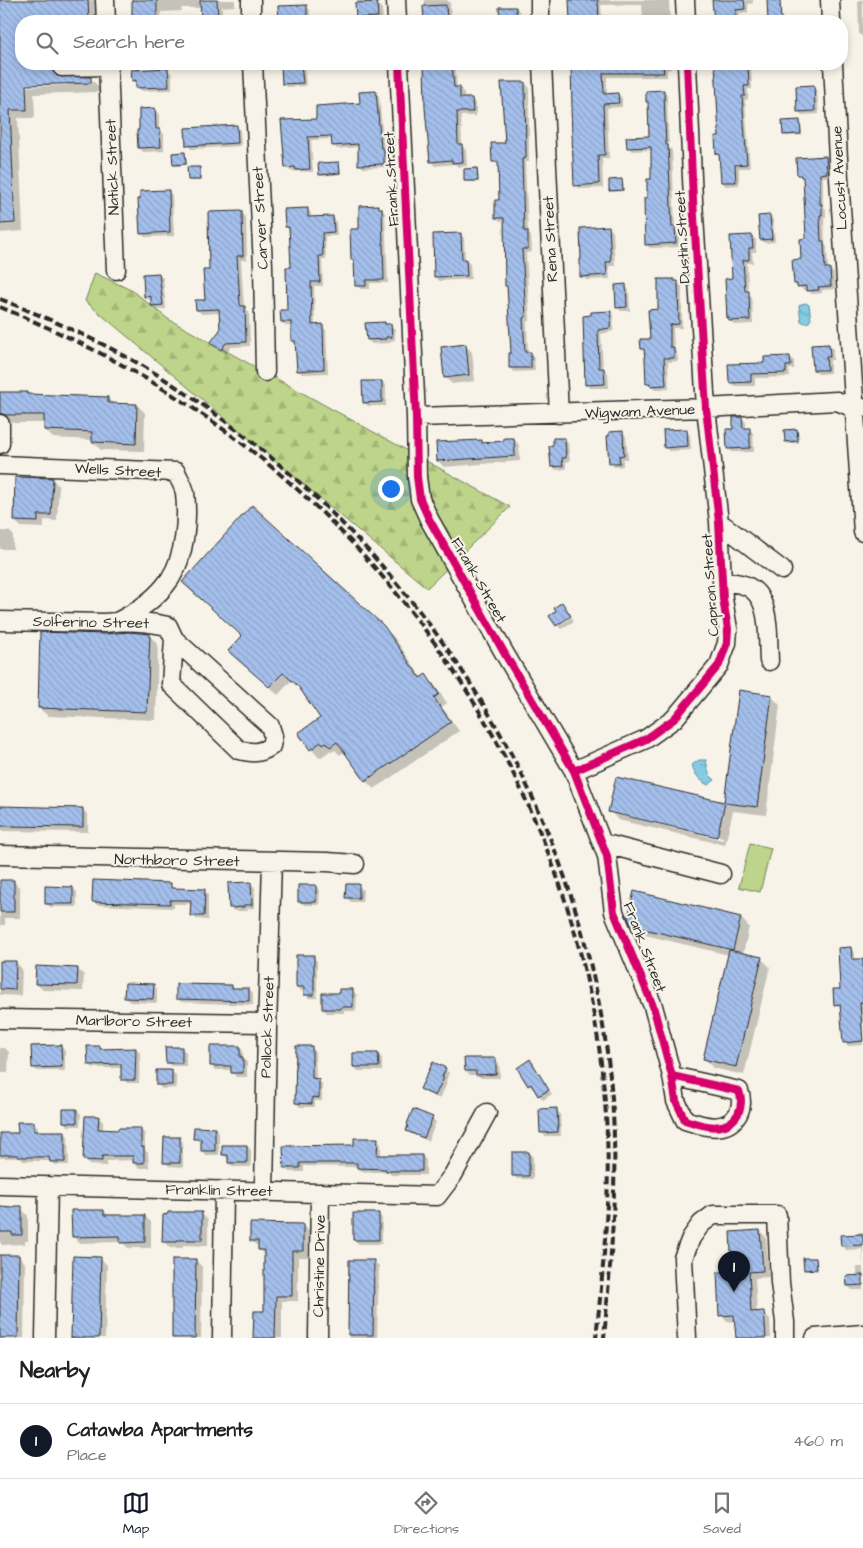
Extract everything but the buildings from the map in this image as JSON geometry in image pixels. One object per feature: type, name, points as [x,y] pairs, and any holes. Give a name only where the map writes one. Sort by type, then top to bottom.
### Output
[{"type":"street","points":[[105,0],[106,15]]},
{"type":"street","points":[[251,0],[251,15]]},
{"type":"street","points":[[396,0],[397,15]]},
{"type":"street","points":[[540,0],[540,15]]},
{"type":"street","points":[[685,0],[686,15]]},
{"type":"street","points":[[830,0],[831,15]]},
{"type":"street","name":"Natick Street","points":[[108,70],[116,270]]},
{"type":"street","name":"Carver Street","points":[[253,70],[263,266],[265,372]]},
{"type":"street","name":"Frank Street","points":[[399,70],[416,417],[417,484],[420,499],[428,519],[574,772],[606,856],[614,912],[653,1006],[672,1076]]},
{"type":"street","name":"Rena Street","points":[[542,70],[559,414]]},
{"type":"street","name":"Dustin Street","points":[[687,70],[706,408]]},
{"type":"street","name":"Locust Avenue","points":[[833,70],[859,408],[863,532]]},
{"type":"street","name":"Wigwam Avenue","points":[[416,417],[559,414],[837,401],[859,408]]},
{"type":"street","name":"Capron Street","points":[[574,772],[646,739],[674,719],[719,665],[728,643],[722,583],[719,522],[706,408]]},
{"type":"street","points":[[0,424],[0,444]]},
{"type":"street","name":"Wells Street","points":[[0,465],[176,472],[185,492],[186,517],[184,539],[178,561],[162,589],[138,610],[116,622]]},
{"type":"street","points":[[719,522],[782,570]]},
{"type":"street","points":[[722,583],[734,582],[749,586],[758,593],[766,615],[770,661]]},
{"type":"street","name":"Solferino Street","points":[[0,621],[105,624],[116,622],[168,626],[174,639],[270,726],[273,736],[271,746],[262,752],[252,753],[239,750],[171,684],[174,639]]},
{"type":"street","points":[[602,843],[721,874]]},
{"type":"street","name":"Northboro Street","points":[[0,856],[355,864]]},
{"type":"street","name":"Pollock Street","points":[[264,1192],[272,862]]},
{"type":"street","name":"Marlboro Street","points":[[0,1019],[267,1023]]},
{"type":"street","name":"Franklin Street","points":[[0,1185],[437,1196],[453,1175],[486,1113]]},
{"type":"street","points":[[45,1338],[48,1186]]},
{"type":"street","points":[[222,1338],[224,1191]]},
{"type":"street","name":"Christine Drive","points":[[318,1338],[320,1193]]},
{"type":"street","points":[[687,1338],[683,1258],[691,1238],[701,1224],[713,1215],[778,1215],[780,1284],[785,1338]]},
{"type":"street","points":[[815,1338],[863,1334]]},
{"type":"green space","points":[[95,273],[133,291],[168,319],[510,507],[427,588],[85,301]]},
{"type":"green space","points":[[750,843],[771,848],[760,892],[739,887]]},
{"type":"water","points":[[806,303],[809,305],[811,319],[805,323],[801,321],[799,306]]},
{"type":"water","points":[[699,760],[706,760],[709,774],[715,780],[708,785],[698,777],[693,769],[692,765]]},
{"type":"railway","points":[[0,299],[112,349],[175,386],[258,446],[333,514],[401,589],[461,670],[512,756],[554,848],[585,944],[606,1045],[611,1082],[614,1191],[604,1338]]},
{"type":"railway","points":[[0,307],[84,345],[165,390],[216,424],[289,482],[357,548],[417,619],[470,697],[516,779],[553,865],[581,955],[599,1047],[606,1113],[608,1156],[604,1251],[596,1338]]},
{"type":"cycle path","points":[[399,70],[416,417],[417,477],[420,499],[429,519],[506,656],[574,771],[607,856],[614,912],[653,1006],[672,1076]]},
{"type":"cycle path","points":[[574,771],[646,739],[674,719],[719,665],[727,643],[728,629],[723,599],[719,522],[706,408],[687,70]]},
{"type":"cycle path","points":[[672,1076],[739,1091],[741,1102],[738,1114],[727,1124],[714,1127],[685,1120],[676,1101],[672,1076]]},
{"type":"place","name":"Catawba Apartments","points":[[734,1292]]}]
